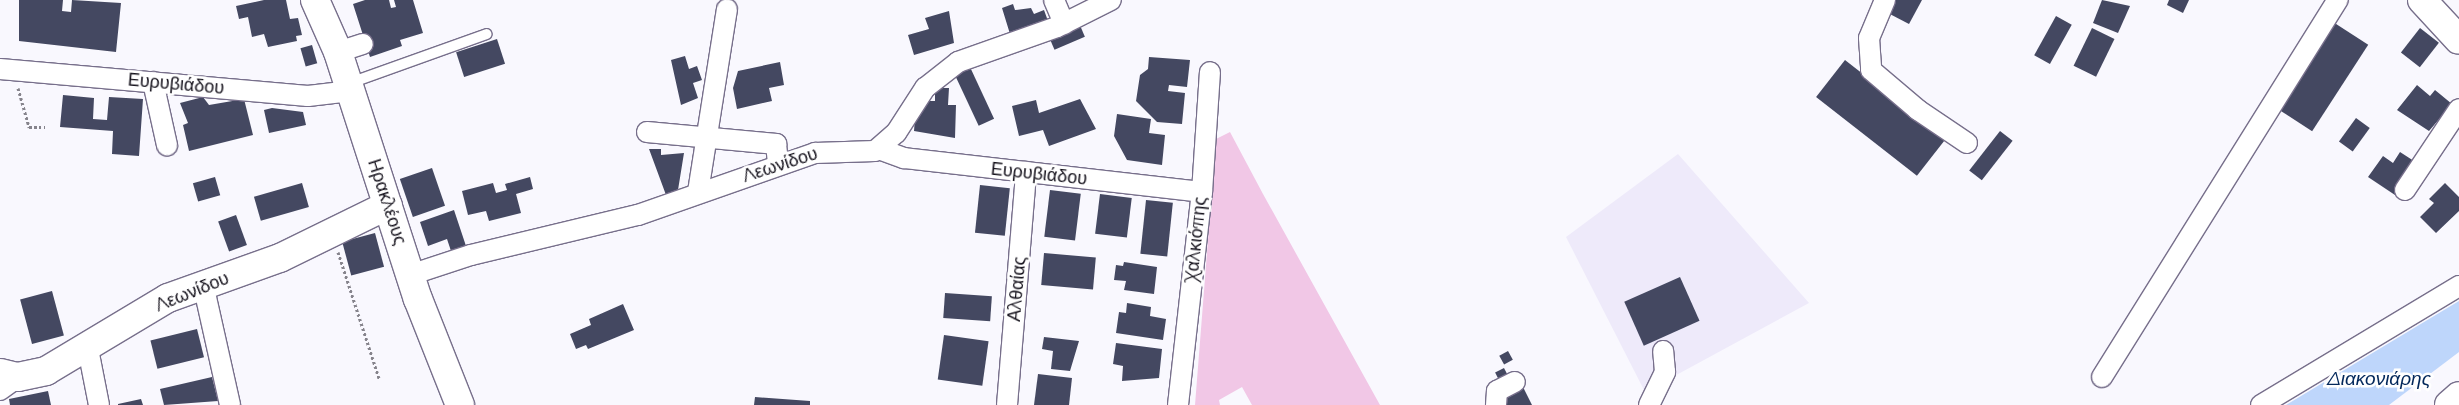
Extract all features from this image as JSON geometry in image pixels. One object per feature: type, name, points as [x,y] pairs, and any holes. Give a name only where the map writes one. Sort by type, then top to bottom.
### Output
[{"type":"street","points":[[1054,0],[1064,24]]},
{"type":"street","points":[[879,149],[896,133],[925,88],[950,68],[981,51],[1064,24],[1111,0]]},
{"type":"street","points":[[1885,0],[1869,38],[1871,70],[1918,110],[1967,143]]},
{"type":"street","points":[[2102,377],[2338,0]]},
{"type":"street","points":[[2422,0],[2459,40]]},
{"type":"street","name":"Ηρακλέους","points":[[316,1],[350,48],[350,87],[410,275],[460,405]]},
{"type":"street","points":[[698,192],[727,9]]},
{"type":"street","name":"Ευρυβιάδου","points":[[7,69],[323,96],[350,87]]},
{"type":"street","name":"Χαλκιόπης","points":[[1178,405],[1202,192],[1210,72]]},
{"type":"street","points":[[153,82],[167,145]]},
{"type":"street","points":[[2405,190],[2459,110]]},
{"type":"street","points":[[647,132],[776,144],[778,164]]},
{"type":"street","name":"Λεωνίδου","points":[[410,275],[472,255],[638,215],[778,164],[826,151],[879,149]]},
{"type":"street","name":"Ευρυβιάδου","points":[[879,149],[904,158],[1202,192]]},
{"type":"street","name":"Αλθαίας","points":[[1007,405],[1026,172]]},
{"type":"street","name":"Λεωνίδου","points":[[6,380],[46,371],[88,349],[153,306],[203,284],[265,264],[388,205]]},
{"type":"street","points":[[203,284],[230,405]]},
{"type":"street","points":[[2261,405],[2459,286]]},
{"type":"street","points":[[88,349],[99,405]]},
{"type":"street","points":[[1650,405],[1665,372],[1664,351]]},
{"type":"street","points":[[1496,405],[1497,392],[1515,382]]},
{"type":"street","points":[[2449,405],[2459,396]]},
{"type":"lane","points":[[350,87],[487,34]]},
{"type":"path","points":[[7,69],[29,127],[45,127]]},
{"type":"path","points":[[332,233],[379,378]]},
{"type":"shaded area","points":[[1230,132],[1380,405],[1252,405],[1242,387],[1219,400],[1220,405],[1195,405],[1216,139]]},
{"type":"shaded area","points":[[1678,154],[1809,303],[1645,392],[1566,237]]},
{"type":"water","name":"Διακονιάρης","points":[[2459,301],[2459,352],[2389,405],[2286,405]]},
{"type":"building","points":[[19,0],[63,0],[62,11],[71,12],[72,0],[121,3],[116,52],[19,41]]},
{"type":"building","points":[[264,0],[286,0],[290,19],[298,18],[302,35],[296,36],[297,41],[268,47],[264,34],[252,37],[248,17],[239,19],[236,6]]},
{"type":"building","points":[[365,0],[389,0],[391,8],[396,7],[394,0],[413,0],[423,33],[400,40],[402,46],[370,57],[353,4]]},
{"type":"building","points":[[1890,0],[1922,0],[1909,24],[1884,11]]},
{"type":"building","points":[[2102,0],[2130,6],[2118,33],[2093,23]]},
{"type":"building","points":[[2169,0],[2189,0],[2183,13],[2167,5]]},
{"type":"building","points":[[1013,4],[1015,10],[1031,8],[1034,14],[1044,10],[1048,21],[1010,34],[1002,8]]},
{"type":"building","points":[[949,11],[954,43],[914,55],[908,35],[929,29],[925,18]]},
{"type":"building","points":[[2056,16],[2072,25],[2050,64],[2034,55]]},
{"type":"building","points":[[2333,22],[2368,45],[2312,131],[2277,108]]},
{"type":"building","points":[[1079,23],[1085,37],[1054,50],[1049,36]]},
{"type":"building","points":[[2092,28],[2114,39],[2096,77],[2074,66]]},
{"type":"building","points":[[2420,28],[2439,43],[2420,67],[2401,52]]},
{"type":"building","points":[[497,39],[505,64],[464,77],[456,52]]},
{"type":"building","points":[[312,45],[317,63],[306,67],[300,48]]},
{"type":"building","points":[[685,56],[689,69],[697,66],[702,80],[693,83],[698,98],[681,105],[671,60]]},
{"type":"building","points":[[1149,57],[1190,60],[1187,87],[1169,85],[1168,91],[1185,93],[1182,124],[1157,122],[1136,101],[1140,75],[1148,69]]},
{"type":"building","points":[[1845,60],[1946,139],[1917,176],[1816,97]]},
{"type":"building","points":[[780,62],[784,85],[769,88],[772,101],[737,109],[733,88],[738,71]]},
{"type":"building","points":[[970,67],[994,119],[979,126],[955,74]]},
{"type":"building","points":[[2417,85],[2430,96],[2435,90],[2452,104],[2429,131],[2397,110]]},
{"type":"building","points":[[935,88],[949,88],[948,105],[956,105],[955,138],[914,131],[915,118],[925,101],[935,101]]},
{"type":"building","points":[[63,95],[94,98],[93,119],[107,120],[109,97],[143,99],[139,156],[112,154],[113,131],[60,127]]},
{"type":"building","points":[[203,97],[209,105],[244,99],[253,135],[189,151],[183,125],[188,123],[180,103]]},
{"type":"building","points":[[1080,99],[1096,129],[1049,146],[1043,130],[1019,136],[1012,106],[1036,100],[1039,113]]},
{"type":"building","points":[[272,108],[303,112],[306,125],[269,133],[264,110]]},
{"type":"building","points":[[1117,114],[1151,119],[1149,133],[1165,135],[1162,165],[1127,160],[1114,136]]},
{"type":"building","points":[[2356,118],[2370,128],[2353,151],[2339,141]]},
{"type":"building","points":[[2000,131],[2013,141],[1982,180],[1969,170]]},
{"type":"building","points":[[649,149],[661,149],[661,155],[684,153],[678,190],[666,195]]},
{"type":"building","points":[[2400,152],[2417,163],[2395,195],[2368,177],[2383,156],[2393,163]]},
{"type":"building","points":[[432,168],[445,206],[413,217],[400,179]]},
{"type":"building","points":[[215,177],[220,195],[198,202],[193,183]]},
{"type":"building","points":[[530,177],[533,189],[516,194],[521,213],[489,221],[486,211],[468,215],[462,191],[493,183],[496,193],[507,190],[505,184]]},
{"type":"building","points":[[302,183],[309,207],[261,221],[254,197]]},
{"type":"building","points":[[2445,183],[2459,197],[2459,211],[2436,233],[2420,217],[2434,203],[2429,199]]},
{"type":"building","points":[[980,185],[1010,188],[1005,236],[975,233]]},
{"type":"building","points":[[1050,190],[1081,194],[1075,240],[1044,237]]},
{"type":"building","points":[[1100,194],[1132,198],[1127,238],[1095,234]]},
{"type":"building","points":[[1146,200],[1173,203],[1167,257],[1140,254]]},
{"type":"building","points":[[454,210],[466,246],[451,251],[447,239],[428,246],[420,222]]},
{"type":"building","points":[[236,215],[247,245],[229,252],[218,221]]},
{"type":"building","points":[[375,233],[384,267],[351,276],[342,242]]},
{"type":"building","points":[[1044,253],[1096,258],[1093,289],[1041,285]]},
{"type":"building","points":[[1124,262],[1157,267],[1154,294],[1124,290],[1126,281],[1114,280],[1116,265],[1123,266]]},
{"type":"building","points":[[1680,277],[1700,321],[1644,346],[1624,302]]},
{"type":"building","points":[[52,291],[64,335],[32,344],[20,300]]},
{"type":"building","points":[[945,293],[992,296],[990,321],[943,318]]},
{"type":"building","points":[[1127,303],[1151,307],[1150,316],[1166,319],[1163,340],[1116,333],[1119,312],[1126,313]]},
{"type":"building","points":[[623,304],[634,330],[588,349],[586,345],[576,349],[570,334],[591,325],[589,319]]},
{"type":"building","points":[[197,329],[204,357],[157,369],[150,341]]},
{"type":"building","points":[[944,335],[989,341],[982,386],[938,380]]},
{"type":"building","points":[[1044,337],[1079,341],[1070,371],[1051,369],[1053,351],[1042,349]]},
{"type":"building","points":[[1116,343],[1162,349],[1159,378],[1122,381],[1123,366],[1113,364]]},
{"type":"building","points":[[1508,351],[1513,360],[1504,365],[1499,356]]},
{"type":"building","points":[[1504,368],[1509,378],[1500,382],[1495,373]]},
{"type":"building","points":[[1038,374],[1072,378],[1069,405],[1034,405]]},
{"type":"building","points":[[212,377],[218,401],[164,405],[160,389]]},
{"type":"building","points":[[1522,385],[1532,405],[1503,405],[1499,396]]},
{"type":"building","points":[[48,391],[51,405],[10,405],[9,399]]},
{"type":"building","points":[[755,397],[810,401],[810,405],[754,405]]},
{"type":"building","points":[[141,399],[143,405],[118,405],[118,404]]}]
